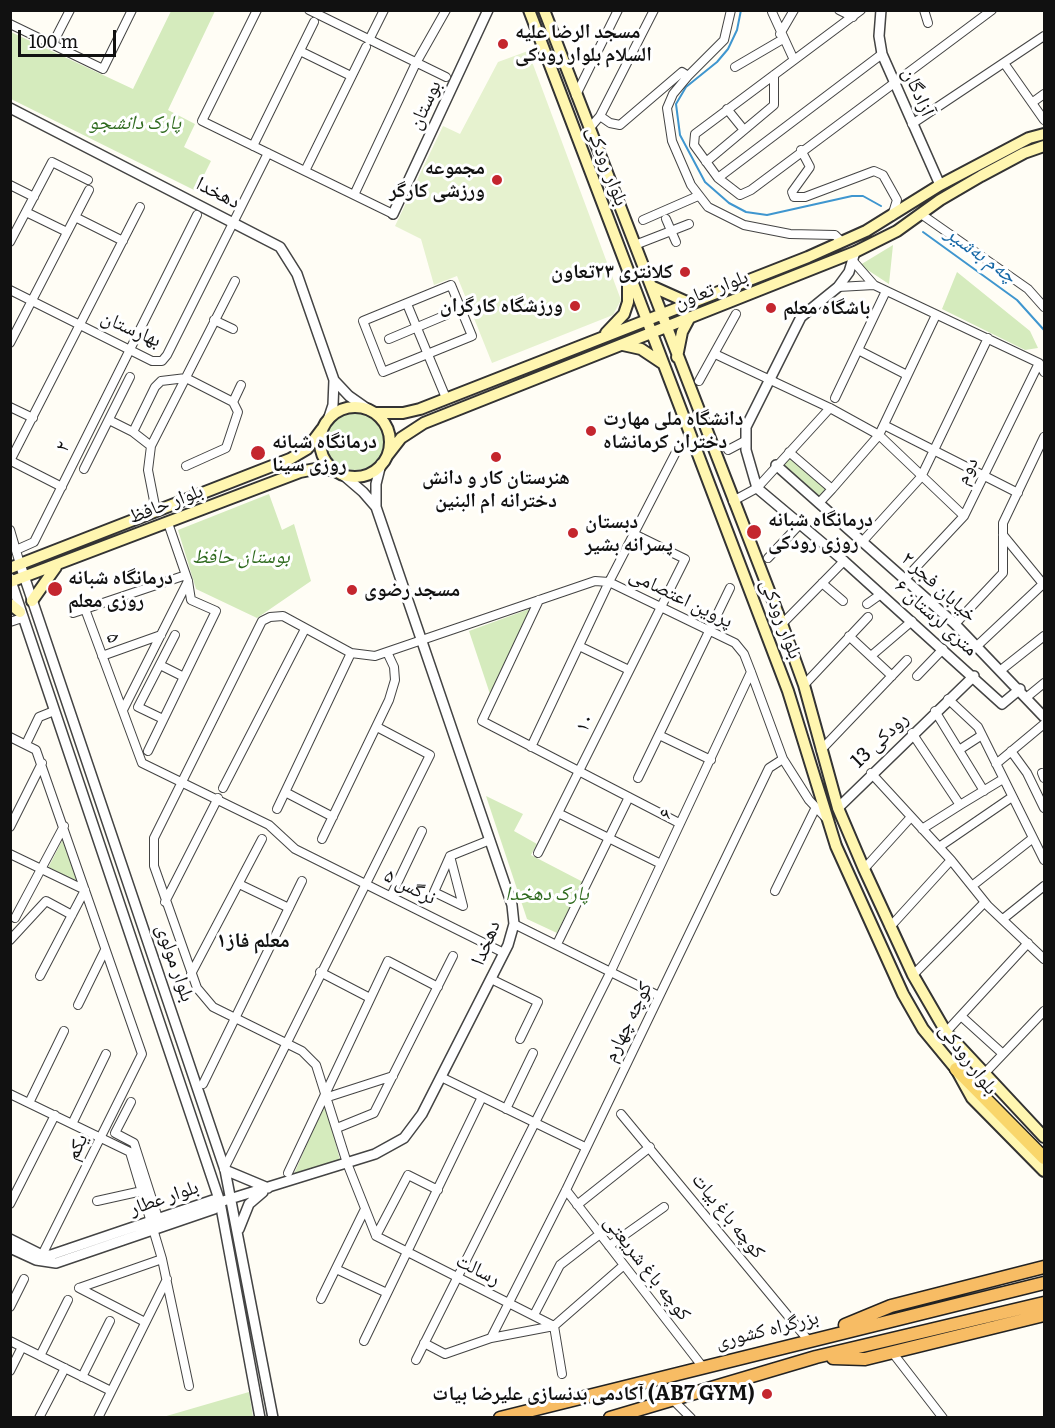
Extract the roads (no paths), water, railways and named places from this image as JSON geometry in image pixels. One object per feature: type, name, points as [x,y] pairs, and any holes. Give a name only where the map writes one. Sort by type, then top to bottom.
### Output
[{"type":"highway","points":[[808,1340],[891,1306],[1042,1268]]},
{"type":"highway","name":"بزرگراه کشوری","points":[[500,1418],[702,1366],[1044,1283]]},
{"type":"highway","name":"بزرگراه کشوری","points":[[610,1418],[816,1357],[1044,1303]]},
{"type":"highway","points":[[816,1357],[865,1359],[1044,1315]]},
{"type":"main road","name":"بلوار رودکی","points":[[529,10],[627,272],[665,365],[789,690],[836,846],[903,994],[922,1029],[956,1069],[972,1098],[1044,1171]]},
{"type":"main road","name":"بلوار رودکی","points":[[544,10],[651,286],[660,315],[782,624],[804,686],[838,808],[864,869],[913,975],[946,1032],[983,1075],[1044,1132]]},
{"type":"main road","name":"بلوار تعاون","points":[[372,411],[409,412],[842,242],[891,217],[940,185],[1029,138],[1044,134]]},
{"type":"main road","name":"بلوار تعاون","points":[[384,460],[401,438],[416,426],[620,344],[854,256],[998,167],[1044,146]]},
{"type":"main road","points":[[598,339],[624,314],[628,295],[627,272]]},
{"type":"main road","points":[[651,286],[689,303]]},
{"type":"main road","points":[[677,357],[682,332],[690,317]]},
{"type":"main road","points":[[620,344],[641,349],[665,365]]},
{"type":"main road","points":[[347,408],[372,411],[388,432],[384,460],[361,476],[339,472],[322,452],[325,424],[347,408]]},
{"type":"main road","name":"بلوار حافظ","points":[[15,566],[297,456],[312,444],[325,424]]},
{"type":"main road","name":"بلوار حافظ","points":[[11,580],[25,577],[300,472],[320,468],[339,472]]},
{"type":"main road","points":[[32,601],[59,564]]},
{"type":"main road","points":[[10,604],[21,615]]},
{"type":"main road","points":[[789,690],[804,686]]},
{"type":"main road","points":[[956,1069],[1044,1158]]},
{"type":"street","points":[[52,45],[70,10]]},
{"type":"street","points":[[10,24],[103,69],[132,10]]},
{"type":"street","points":[[256,10],[202,121],[393,214]]},
{"type":"street","points":[[309,10],[367,43],[446,77]]},
{"type":"street","points":[[305,171],[384,10]]},
{"type":"street","points":[[354,195],[416,63],[446,10]]},
{"type":"street","name":"بوستان","points":[[393,214],[488,10]]},
{"type":"street","points":[[549,22],[554,10]]},
{"type":"street","points":[[576,95],[618,10]]},
{"type":"street","points":[[589,129],[600,116],[654,10]]},
{"type":"street","points":[[731,10],[724,40],[673,94],[668,108],[668,124],[680,162],[698,196],[708,207],[744,225],[790,234],[835,235],[842,242]]},
{"type":"street","points":[[735,67],[782,36],[794,10]]},
{"type":"street","points":[[839,10],[853,16]]},
{"type":"street","points":[[861,10],[694,134],[694,145],[718,178],[740,195],[751,190],[801,150],[992,10]]},
{"type":"street","name":"آزادگان","points":[[882,10],[879,36],[882,54],[940,185]]},
{"type":"street","points":[[924,10],[928,23]]},
{"type":"street","points":[[772,12],[794,60]]},
{"type":"street","points":[[254,146],[317,16]]},
{"type":"street","points":[[912,124],[1044,36]]},
{"type":"street","points":[[300,51],[351,76]]},
{"type":"street","points":[[718,178],[882,54]]},
{"type":"street","points":[[1004,63],[1044,119]]},
{"type":"street","points":[[600,116],[610,123],[620,125],[682,72],[688,76]]},
{"type":"street","points":[[706,162],[774,105],[774,75]]},
{"type":"street","points":[[1033,102],[1044,94]]},
{"type":"street","name":"دهخدا","points":[[10,108],[234,221],[280,247],[290,260],[334,380]]},
{"type":"street","points":[[728,109],[744,130]]},
{"type":"street","points":[[801,150],[810,167],[792,192],[794,197],[805,197],[874,171],[883,175],[897,200],[891,217]]},
{"type":"street","name":"بهارستان","points":[[10,290],[154,361],[165,358],[268,153]]},
{"type":"street","points":[[10,242],[52,162],[88,180]]},
{"type":"street","points":[[10,185],[34,197]]},
{"type":"street","points":[[10,343],[89,190]]},
{"type":"street","points":[[643,220],[698,196]]},
{"type":"street","points":[[62,487],[11,461],[140,207]]},
{"type":"street","points":[[26,212],[67,232]]},
{"type":"street","points":[[921,214],[1028,289],[1044,307]]},
{"type":"street","name":"۲","points":[[16,550],[34,542],[197,215]]},
{"type":"street","points":[[75,217],[123,241]]},
{"type":"street","points":[[666,219],[676,242]]},
{"type":"street","points":[[635,245],[689,224]]},
{"type":"street","points":[[854,256],[874,285],[1039,363],[1044,372]]},
{"type":"street","points":[[757,488],[745,441],[746,427],[801,318],[838,287],[849,272],[854,256]]},
{"type":"street","points":[[156,511],[148,470],[151,446],[235,281]]},
{"type":"street","points":[[452,285],[472,336],[429,354],[384,372],[363,321],[452,285]]},
{"type":"street","points":[[838,287],[874,285]]},
{"type":"street","points":[[835,398],[886,291]]},
{"type":"street","points":[[407,304],[446,398]]},
{"type":"street","points":[[699,381],[736,314]]},
{"type":"street","points":[[389,339],[446,315]]},
{"type":"street","points":[[819,503],[879,435],[936,315]]},
{"type":"street","points":[[214,320],[233,329]]},
{"type":"street","points":[[862,542],[921,477],[988,338]]},
{"type":"street","points":[[858,350],[907,375]]},
{"type":"street","points":[[715,354],[830,408],[879,435],[964,516]]},
{"type":"street","name":"دوم","points":[[905,579],[964,516],[1039,363]]},
{"type":"street","points":[[84,469],[130,377]]},
{"type":"street","points":[[134,432],[155,387],[161,381],[186,378],[233,402],[238,412],[226,448],[186,466]]},
{"type":"street","points":[[334,380],[349,396],[372,411]]},
{"type":"street","points":[[325,424],[333,405],[334,380]]},
{"type":"street","points":[[233,402],[241,385]]},
{"type":"street","points":[[10,407],[33,418]]},
{"type":"street","points":[[733,501],[757,488],[830,408]]},
{"type":"street","points":[[109,420],[134,432],[151,446]]},
{"type":"street","points":[[884,425],[1018,493]]},
{"type":"street","points":[[955,624],[1003,573],[1003,523],[1044,437]]},
{"type":"street","points":[[728,450],[745,441]]},
{"type":"street","points":[[789,452],[832,489]]},
{"type":"street","points":[[531,747],[609,582],[675,454]]},
{"type":"street","points":[[376,507],[376,480],[384,460]]},
{"type":"street","name":"خیابان فجر ۲","points":[[776,465],[955,624],[1020,689],[1044,717]]},
{"type":"street","points":[[339,472],[363,492],[376,507]]},
{"type":"street","name":"۶ متری لرستان","points":[[757,488],[844,561],[974,676],[1002,704],[1020,689]]},
{"type":"street","name":"دهخدا","points":[[232,1198],[384,1151],[404,1138],[422,1114],[504,952],[514,924],[512,905],[376,507]]},
{"type":"street","points":[[148,751],[216,612],[191,600],[187,578],[168,523]]},
{"type":"street","points":[[768,558],[800,524]]},
{"type":"street","name":"بلوار مولوی","points":[[10,530],[16,550],[15,566],[25,577],[224,1170],[232,1198],[273,1418]]},
{"type":"street","name":"۱۰","points":[[538,853],[685,559],[634,534]]},
{"type":"street","points":[[977,646],[1044,584],[1003,535]]},
{"type":"street","points":[[782,624],[844,561]]},
{"type":"street","points":[[73,613],[187,578]]},
{"type":"street","points":[[123,710],[187,578]]},
{"type":"street","name":"بلوار مولوی","points":[[11,580],[220,1202],[260,1418]]},
{"type":"street","name":"پروین اعتصامی","points":[[351,653],[366,657],[387,652],[595,581],[609,582],[735,643],[744,654],[783,759],[826,818]]},
{"type":"street","points":[[822,583],[843,601]]},
{"type":"street","points":[[638,778],[730,588]]},
{"type":"street","points":[[867,604],[881,594]]},
{"type":"street","points":[[539,600],[482,721],[679,824]]},
{"type":"street","name":"۵","points":[[85,609],[142,762],[269,825],[295,849],[364,882]]},
{"type":"street","points":[[10,622],[21,615]]},
{"type":"street","points":[[277,809],[351,653],[283,616],[270,617],[262,621],[255,632],[154,838],[154,866],[191,974],[202,996],[213,1007],[312,1059],[327,1093],[347,1163],[364,1211],[376,1236]]},
{"type":"street","points":[[804,686],[868,617]]},
{"type":"street","points":[[871,656],[912,621]]},
{"type":"street","points":[[223,788],[305,629]]},
{"type":"street","points":[[102,656],[161,635]]},
{"type":"street","points":[[163,719],[138,707],[175,635]]},
{"type":"street","points":[[849,636],[892,676]]},
{"type":"street","points":[[1001,670],[1044,636]]},
{"type":"street","points":[[579,646],[629,670]]},
{"type":"street","points":[[917,676],[943,649]]},
{"type":"street","points":[[322,839],[377,727],[395,680],[394,667],[387,652]]},
{"type":"street","points":[[821,750],[907,660]]},
{"type":"street","points":[[160,665],[184,677]]},
{"type":"street","name":"۶","points":[[416,1360],[611,971],[751,672]]},
{"type":"street","name":"رودکی 13","points":[[838,808],[912,733],[974,676]]},
{"type":"street","points":[[1027,697],[1044,683]]},
{"type":"street","points":[[948,699],[978,727],[1044,860]]},
{"type":"street","points":[[26,744],[39,717],[54,711]]},
{"type":"street","points":[[935,711],[984,791]]},
{"type":"street","points":[[996,764],[1044,723]]},
{"type":"street","name":"نرگس ۵","points":[[377,727],[430,754],[364,882],[504,952]]},
{"type":"street","points":[[912,733],[960,805]]},
{"type":"street","points":[[659,735],[711,760]]},
{"type":"street","points":[[959,750],[982,735]]},
{"type":"street","points":[[10,737],[36,750],[42,763],[105,950],[78,1005]]},
{"type":"street","points":[[1011,752],[1027,773],[1044,808]]},
{"type":"street","name":"کوچه چهارم","points":[[491,1338],[566,1190],[769,768],[783,759]]},
{"type":"street","points":[[10,827],[42,763]]},
{"type":"street","points":[[871,773],[951,860],[985,902],[1044,959]]},
{"type":"street","points":[[78,781],[92,776]]},
{"type":"street","points":[[922,829],[1003,779]]},
{"type":"street","points":[[285,792],[333,817]]},
{"type":"street","points":[[557,944],[629,797]]},
{"type":"street","points":[[939,847],[1012,797]]},
{"type":"street","points":[[165,902],[218,798]]},
{"type":"street","points":[[775,891],[816,807]]},
{"type":"street","points":[[558,813],[661,864]]},
{"type":"street","points":[[864,869],[911,817]]},
{"type":"street","points":[[25,923],[13,917],[42,869],[64,826]]},
{"type":"street","points":[[391,896],[422,831]]},
{"type":"street","points":[[972,886],[1033,838]]},
{"type":"street","points":[[191,974],[262,839]]},
{"type":"street","points":[[450,856],[464,906],[434,892],[450,856],[490,840]]},
{"type":"street","points":[[10,854],[85,890]]},
{"type":"street","points":[[890,927],[951,860]]},
{"type":"street","points":[[203,1084],[302,881]]},
{"type":"street","points":[[238,1232],[249,1204],[268,1188],[224,1170],[364,882]]},
{"type":"street","points":[[239,884],[289,908]]},
{"type":"street","points":[[1003,920],[1044,886]]},
{"type":"street","points":[[40,976],[85,890]]},
{"type":"street","points":[[10,940],[46,901],[72,915]]},
{"type":"street","points":[[913,975],[985,902]]},
{"type":"street","points":[[514,924],[659,996]]},
{"type":"street","points":[[946,1032],[1028,943]]},
{"type":"street","name":"یکم","points":[[42,1255],[142,1054],[105,950]]},
{"type":"street","points":[[337,1128],[370,1117],[453,956]]},
{"type":"street","points":[[288,1173],[388,961],[438,987]]},
{"type":"street","points":[[320,972],[370,998]]},
{"type":"street","points":[[490,979],[538,1002],[520,1039]]},
{"type":"street","points":[[983,1075],[1044,1011]]},
{"type":"street","points":[[961,1016],[1003,1054]]},
{"type":"street","points":[[29,1103],[64,1031]]},
{"type":"street","points":[[506,1108],[533,1053]]},
{"type":"street","points":[[72,1124],[106,1054]]},
{"type":"street","points":[[327,1093],[393,1076]]},
{"type":"street","points":[[441,1077],[585,1147]]},
{"type":"street","points":[[10,1094],[130,1152],[154,1222]]},
{"type":"street","points":[[364,1341],[482,1097]]},
{"type":"street","points":[[131,1102],[115,1133],[134,1143],[167,1278],[189,1386]]},
{"type":"street","name":"کوچه باغ بیات","points":[[621,1114],[808,1340]]},
{"type":"street","points":[[10,1204],[55,1115]]},
{"type":"street","points":[[577,1205],[650,1147]]},
{"type":"street","points":[[376,1236],[408,1175],[438,1190]]},
{"type":"street","name":"کوچه باغ شریعتی","points":[[566,1190],[702,1366]]},
{"type":"street","points":[[97,1202],[142,1191]]},
{"type":"street","name":"بلوار عطار","points":[[42,1255],[51,1256],[213,1200],[220,1202],[232,1198]]},
{"type":"street","points":[[609,1246],[664,1206]]},
{"type":"street","points":[[321,1299],[364,1211]]},
{"type":"street","name":"بلوار عطار","points":[[10,1248],[47,1264],[56,1263],[154,1222]]},
{"type":"street","points":[[534,1315],[560,1265],[600,1234]]},
{"type":"street","name":"رسالت","points":[[376,1236],[554,1326]]},
{"type":"street","points":[[10,1239],[42,1255]]},
{"type":"street","points":[[145,1322],[78,1288],[162,1259]]},
{"type":"street","points":[[424,1343],[445,1354],[491,1338],[554,1326],[624,1265]]},
{"type":"street","points":[[336,1269],[387,1293]]},
{"type":"street","points":[[98,1418],[167,1278]]},
{"type":"street","points":[[10,1307],[24,1279]]},
{"type":"street","points":[[40,1356],[68,1300]]},
{"type":"street","points":[[82,1377],[110,1320]]},
{"type":"street","points":[[554,1326],[562,1374]]},
{"type":"street","points":[[10,1341],[111,1391]]},
{"type":"street","points":[[10,1371],[22,1347]]},
{"type":"street","points":[[892,1352],[944,1418]]},
{"type":"street","points":[[39,1418],[65,1368]]},
{"type":"street","points":[[673,1400],[691,1418]]},
{"type":"waterway","name":"چەم بەشیر","points":[[741,10],[737,30],[728,49],[717,62],[686,87],[676,104],[680,135],[705,182],[729,203],[746,212],[767,215],[852,196],[863,196],[881,206]]},
{"type":"waterway","name":"چەم بەشیر","points":[[923,232],[1017,300],[1044,330]]},
{"type":"place","name":"مسجد الرضا علیه السلام بلوار رودکی","points":[[503,44]]},
{"type":"place","name":"مجموعه ورزشی کارگر","points":[[497,180]]},
{"type":"place","name":"کلانتری ۲۳تعاون","points":[[685,272]]},
{"type":"place","name":"ورزشگاه کارگران","points":[[575,306]]},
{"type":"place","name":"باشگاه معلم","points":[[771,308]]},
{"type":"place","name":"دانشگاه ملی مهارت دختران کرمانشاه","points":[[591,431]]},
{"type":"place","name":"درمانگاه شبانه روزی سینا","points":[[258,453]]},
{"type":"place","name":"هنرستان کار و دانش دخترانه ام البنین","points":[[496,457]]},
{"type":"place","name":"درمانگاه شبانه روزی رودکی","points":[[754,532]]},
{"type":"place","name":"دبستان پسرانه بشير","points":[[573,533]]},
{"type":"place","name":"درمانگاه شبانه روزی معلم","points":[[55,589]]},
{"type":"place","name":"مسجد رضوی","points":[[352,590]]},
{"type":"place","name":"آکادمی بدنسازی علیرضا بیات (AB7 GYM)","points":[[767,1394]]},
{"type":"district","name":"معلم فاز۱","points":[[253,941]]},
{"type":"park label","name":"پارک دانشجو","points":[[135,123]]},
{"type":"park label","name":"بوستان حافظ","points":[[241,557]]},
{"type":"park label","name":"پارک دهخدا","points":[[547,894]]}]
